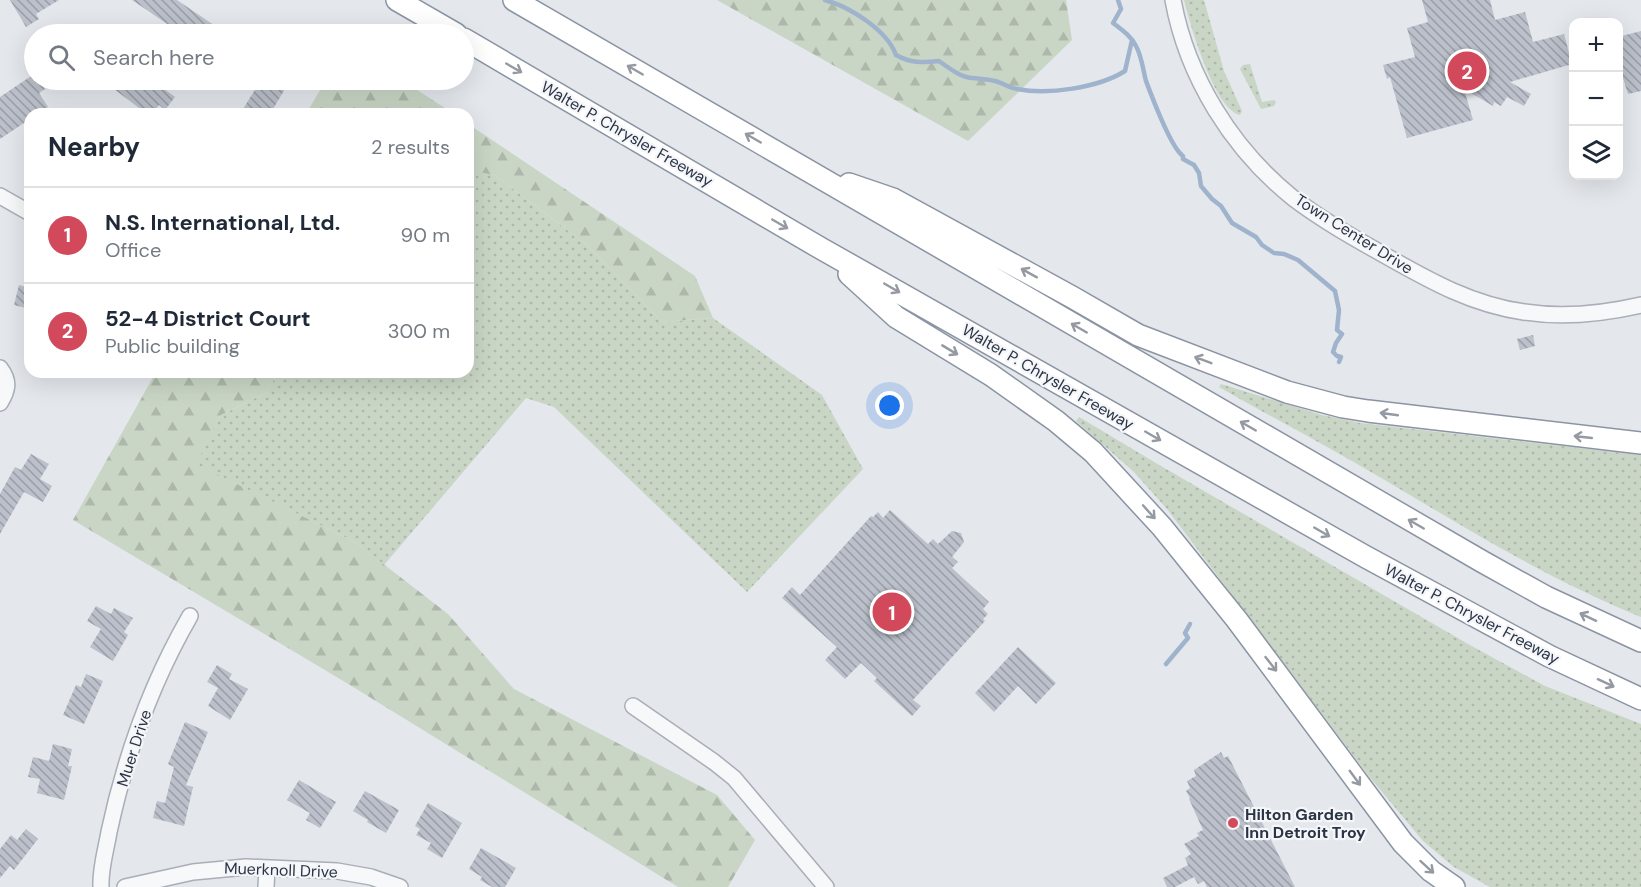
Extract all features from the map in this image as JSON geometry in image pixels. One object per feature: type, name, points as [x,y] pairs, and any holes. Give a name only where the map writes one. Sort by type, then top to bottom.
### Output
[{"type":"highway","points":[[397,0],[439,24]]},
{"type":"highway","points":[[514,0],[1492,567],[1546,597],[1641,641]]},
{"type":"highway","name":"Walter P. Chrysler Freeway","points":[[474,45],[822,249],[1376,562],[1549,656],[1641,699]]},
{"type":"highway","points":[[803,168],[893,199],[1138,335],[1287,392],[1343,407],[1377,412],[1641,443]]},
{"type":"highway","points":[[822,249],[896,317],[991,375],[1093,452],[1162,527],[1238,620],[1403,843],[1431,871],[1454,887]]},
{"type":"street","name":"Town Center Drive","points":[[1173,0],[1191,60],[1205,91],[1226,126],[1264,172],[1310,210],[1424,278],[1484,303],[1525,313],[1563,315],[1603,313],[1641,305]]},
{"type":"street","points":[[0,196],[24,210]]},
{"type":"street","points":[[0,403],[8,386],[3,371]]},
{"type":"street","name":"Muer Drive","points":[[101,887],[108,836],[129,760],[147,707],[167,660],[190,616]]},
{"type":"street","points":[[633,706],[734,778],[826,887]]},
{"type":"street","name":"Muerknoll Drive","points":[[125,887],[193,872],[246,867],[353,873],[385,880],[400,887]]},
{"type":"street","points":[[266,887],[267,868]]},
{"type":"green space","points":[[717,0],[1066,0],[1072,40],[968,141]]},
{"type":"green space","points":[[1184,0],[1204,0],[1224,71],[1242,111],[1240,115],[1230,109],[1212,82]]},
{"type":"green space","points":[[1250,64],[1262,102],[1274,100],[1276,102],[1274,106],[1261,109],[1240,69],[1243,65]]},
{"type":"green space","points":[[320,90],[417,90],[445,108],[310,108]]},
{"type":"green space","points":[[474,128],[695,276],[713,318],[662,322],[587,245],[495,175],[478,172],[474,180]]},
{"type":"green space","points":[[478,171],[495,175],[587,245],[662,322],[713,318],[822,395],[863,469],[747,592],[554,407],[526,398],[384,565],[355,542],[195,464],[221,415],[266,393],[275,378],[474,378],[474,180]]},
{"type":"green space","points":[[153,378],[275,378],[266,393],[221,415],[196,464],[355,542],[448,614],[514,689],[717,795],[755,840],[728,887],[678,887],[345,682],[73,520]]},
{"type":"green space","points":[[1221,384],[1322,415],[1360,423],[1641,455],[1641,617],[1574,587],[1509,553],[1363,467],[1219,387]]},
{"type":"green space","points":[[1079,417],[1468,644],[1545,686],[1641,724],[1641,887],[1490,887],[1454,867],[1423,841],[1368,775],[1167,509],[1133,471],[1076,421]]},
{"type":"building","points":[[10,0],[59,0],[36,14],[39,19],[31,24],[24,24]]},
{"type":"building","points":[[132,0],[177,0],[212,24],[167,24]]},
{"type":"building","points":[[1422,0],[1490,0],[1495,20],[1525,12],[1533,42],[1564,34],[1569,53],[1569,65],[1510,82],[1531,94],[1524,106],[1507,97],[1501,106],[1494,102],[1493,106],[1464,89],[1473,120],[1407,138],[1390,77],[1387,79],[1383,65],[1415,57],[1407,28],[1428,22]]},
{"type":"building","points":[[1641,31],[1641,91],[1628,94],[1623,78],[1623,36]]},
{"type":"building","points":[[24,81],[24,90],[44,90],[39,93],[48,107],[24,108],[24,123],[0,139],[0,97]]},
{"type":"building","points":[[115,90],[166,90],[175,97],[167,108],[159,105],[157,108],[139,108]]},
{"type":"building","points":[[255,90],[284,90],[274,108],[244,108]]},
{"type":"building","points":[[19,285],[24,286],[24,308],[14,305]]},
{"type":"building","points":[[1533,335],[1535,346],[1520,350],[1517,339]]},
{"type":"building","points":[[31,454],[49,464],[40,479],[52,486],[43,502],[24,492],[0,534],[0,494],[15,467],[21,470]]},
{"type":"building","points":[[890,510],[928,544],[933,539],[938,544],[952,531],[961,533],[964,542],[952,557],[958,562],[952,568],[989,602],[983,609],[988,614],[983,619],[985,621],[913,700],[921,706],[912,716],[874,681],[877,678],[861,663],[845,679],[825,660],[837,647],[782,598],[792,587],[800,595],[871,516],[873,517],[878,512],[883,518]]},
{"type":"building","points":[[96,606],[111,614],[114,608],[133,618],[124,632],[128,635],[113,661],[90,647],[101,629],[87,621]]},
{"type":"building","points":[[1018,647],[1056,683],[1036,704],[1018,686],[994,712],[975,693]]},
{"type":"building","points":[[217,665],[232,674],[229,679],[248,689],[230,720],[208,706],[218,688],[207,682]]},
{"type":"building","points":[[86,674],[103,681],[84,724],[63,715],[76,685],[81,687]]},
{"type":"building","points":[[185,722],[208,732],[186,785],[193,787],[184,826],[153,818],[157,801],[165,803],[174,767],[168,764]]},
{"type":"building","points":[[53,744],[72,749],[68,766],[72,766],[64,800],[37,793],[40,779],[28,777],[33,757],[49,761]]},
{"type":"building","name":"Hilton Garden Inn Detroit Troy","points":[[1221,752],[1224,758],[1228,756],[1295,887],[1207,887],[1204,881],[1198,884],[1194,877],[1175,887],[1167,887],[1163,878],[1188,865],[1185,858],[1191,854],[1184,844],[1199,836],[1197,833],[1203,830],[1186,791],[1190,788],[1187,781],[1196,776],[1194,770]]},
{"type":"building","points":[[299,780],[336,802],[320,828],[306,820],[310,813],[287,800]]},
{"type":"building","points":[[365,791],[399,810],[386,833],[353,811]]},
{"type":"building","points":[[428,803],[462,823],[442,858],[427,849],[431,843],[416,835],[420,829],[415,826]]},
{"type":"building","points":[[26,829],[38,839],[14,870],[10,866],[0,878],[0,849],[11,835],[17,840]]},
{"type":"building","points":[[481,848],[516,868],[505,887],[492,887],[480,880],[482,877],[469,869]]},
{"type":"waterway","points":[[825,0],[856,14],[876,28],[885,37],[896,55],[901,58],[917,62],[939,61],[963,76],[992,80],[1029,91],[1072,89],[1114,77],[1125,71],[1132,40]]},
{"type":"waterway","points":[[1118,0],[1121,9],[1113,23],[1129,36],[1136,46],[1146,81],[1162,122],[1183,159],[1194,165],[1199,173],[1201,186],[1221,206],[1232,223],[1256,237],[1262,245],[1274,253],[1284,254],[1298,260],[1335,291],[1339,310],[1337,330],[1342,334],[1333,352],[1341,357],[1339,362]]},
{"type":"waterway","points":[[1166,664],[1188,638],[1185,633],[1190,624]]},
{"type":"place","name":"52-4 District Court","points":[[1467,71]]},
{"type":"place","name":"N.S. International, Ltd.","points":[[892,612]]},
{"type":"place","name":"Hilton Garden Inn Detroit Troy","points":[[1233,823]]}]
